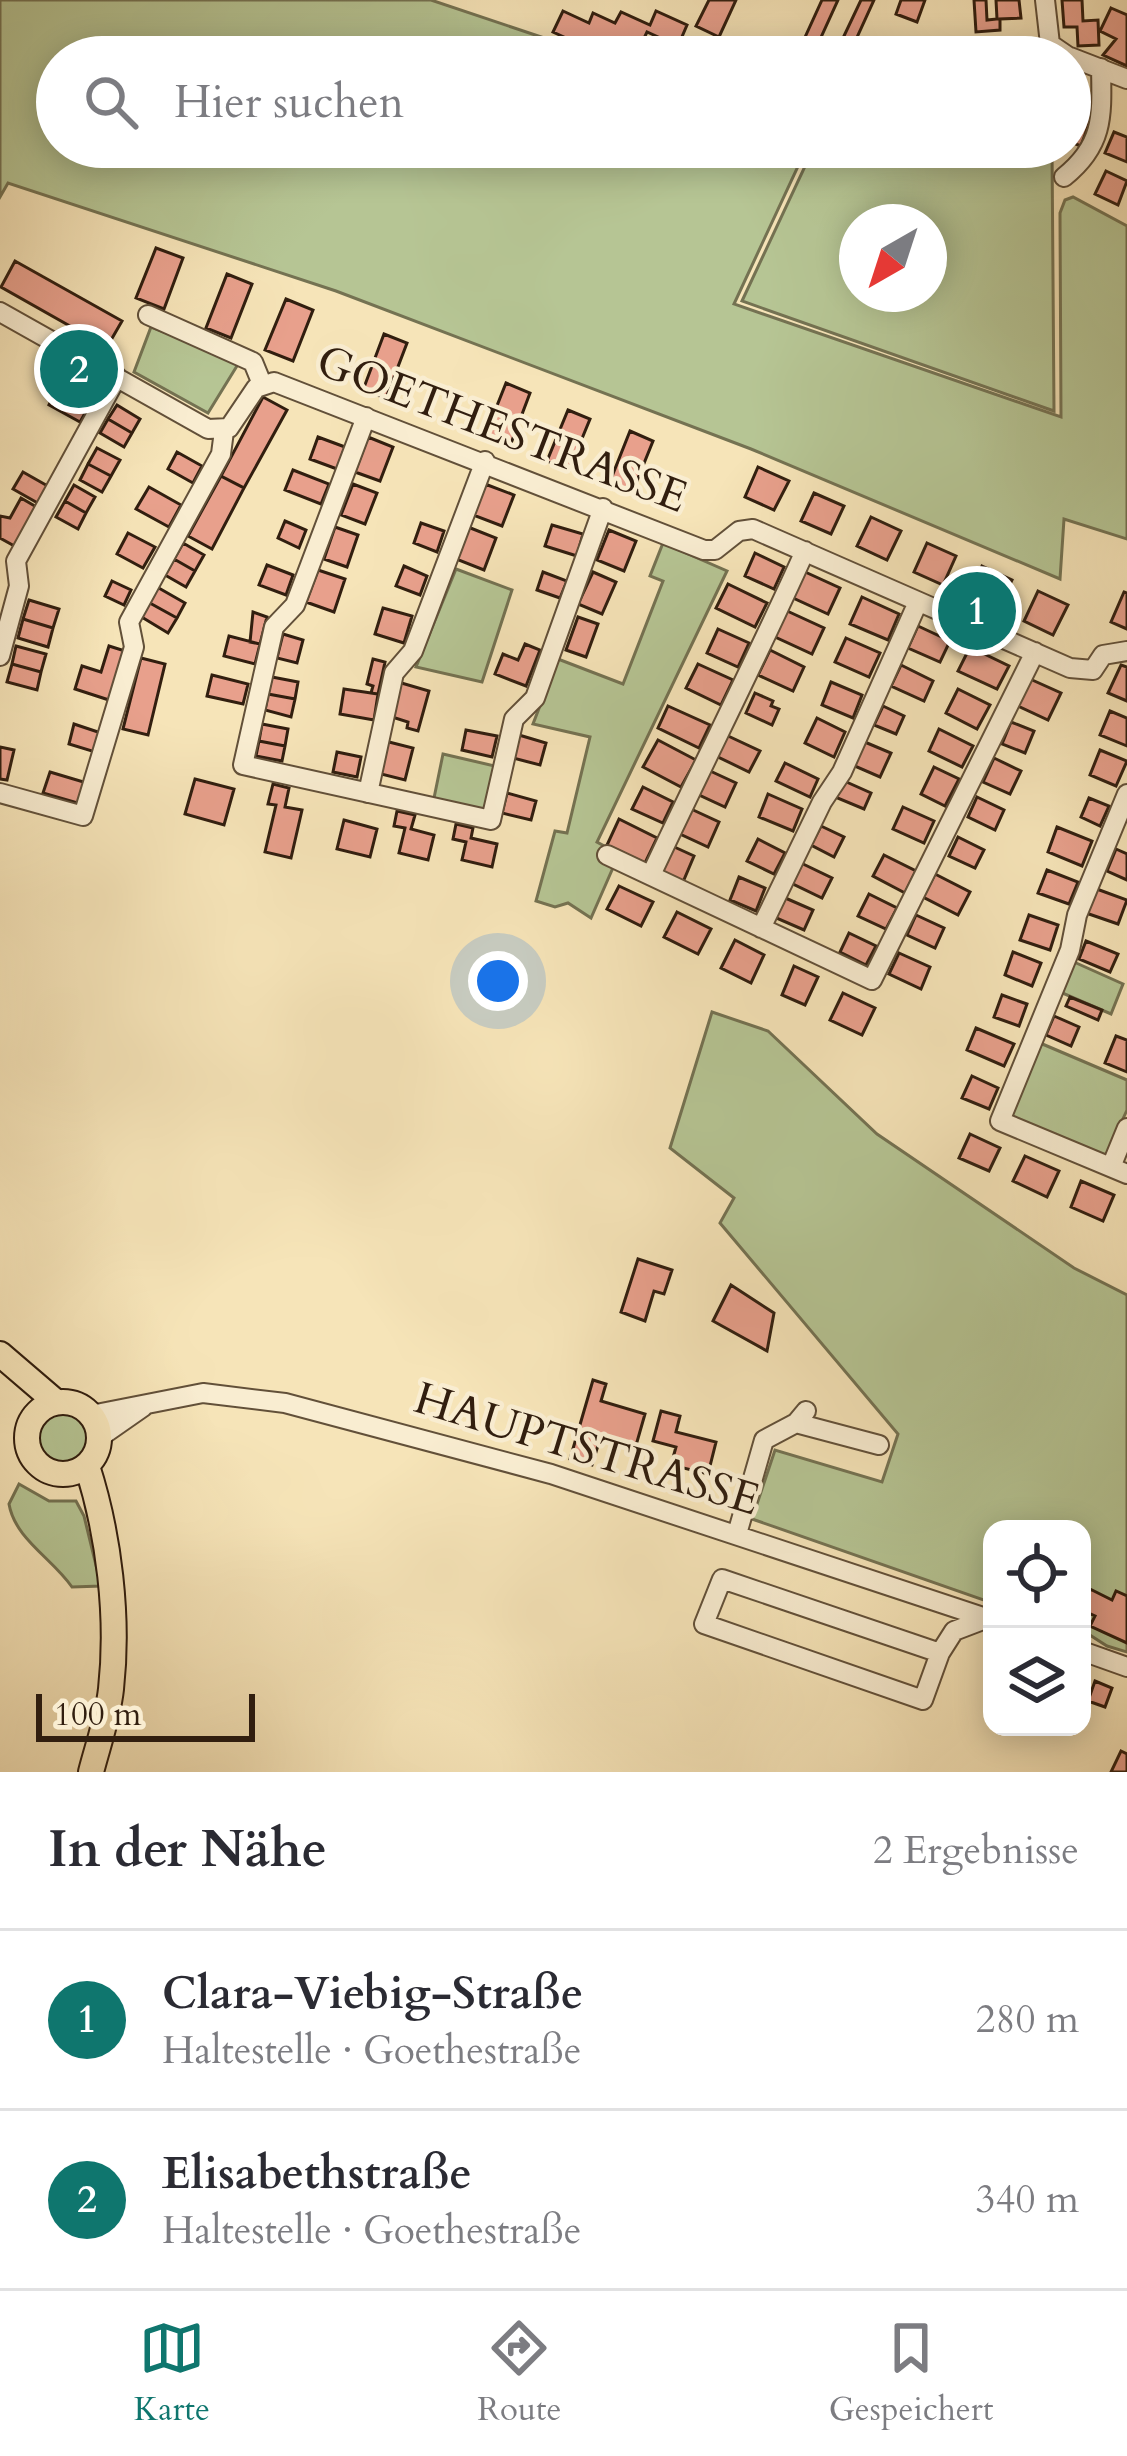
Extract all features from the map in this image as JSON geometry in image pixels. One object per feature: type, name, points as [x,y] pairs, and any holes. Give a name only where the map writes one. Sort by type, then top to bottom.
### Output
[{"type":"main road","points":[[6,1361],[46,1408]]},
{"type":"main road","points":[[76,1404],[95,1426],[97,1453],[77,1470],[48,1472],[32,1457],[26,1437],[46,1408],[76,1404]]},
{"type":"main road","points":[[77,1470],[101,1530],[114,1657],[91,1772]]},
{"type":"street","points":[[1045,0],[1049,36]]},
{"type":"street","points":[[1091,64],[1127,79]]},
{"type":"street","points":[[1091,147],[1102,119],[1101,68]]},
{"type":"street","points":[[1064,177],[1076,168]]},
{"type":"street","points":[[1,315],[197,424],[224,431]]},
{"type":"street","points":[[148,315],[254,362],[262,384]]},
{"type":"street","points":[[0,656],[19,586],[16,561],[117,377]]},
{"type":"street","name":"GOETHESTRASSE","points":[[0,793],[82,816],[134,647],[129,622],[221,454],[224,431],[262,384],[274,382],[704,550],[715,550],[747,528],[1082,672],[1093,670],[1103,655],[1127,651]]},
{"type":"street","points":[[366,417],[295,605],[274,627],[243,765],[490,820],[514,719],[535,698],[603,508]]},
{"type":"street","points":[[368,793],[394,673],[413,651],[485,461]]},
{"type":"street","points":[[651,875],[744,689],[805,551]]},
{"type":"street","points":[[761,928],[822,802],[842,772],[918,602]]},
{"type":"street","points":[[607,856],[872,980],[1035,652]]},
{"type":"street","points":[[1127,794],[1000,1121],[1119,1170],[1127,1128]]},
{"type":"street","name":"HAUPTSTRASSE","points":[[95,1426],[152,1400],[216,1393],[285,1403],[551,1474],[983,1617]]},
{"type":"street","points":[[737,1534],[764,1440],[801,1417],[878,1445]]},
{"type":"street","points":[[940,1652],[722,1579],[704,1624],[923,1700],[940,1652],[954,1631],[983,1621]]},
{"type":"street","points":[[1091,1654],[1127,1666]]},
{"type":"green space","points":[[0,0],[431,0],[538,36],[36,36],[36,168],[797,168],[734,304],[1061,417],[1060,213],[1065,200],[1073,197],[1127,226],[1127,539],[1064,519],[1060,579],[751,449],[336,291],[8,183],[0,197]]},
{"type":"green space","points":[[804,168],[1052,168],[1054,411],[742,301]]},
{"type":"green space","points":[[151,327],[240,361],[208,413],[134,372]]},
{"type":"green space","points":[[663,543],[727,571],[597,842],[619,854],[591,918],[568,903],[555,907],[536,901],[555,831],[567,833],[590,737],[533,724],[558,659],[623,684],[663,581],[650,576]]},
{"type":"green space","points":[[456,569],[512,590],[482,682],[416,667]]},
{"type":"green space","points":[[443,754],[499,767],[484,811],[433,803]]},
{"type":"green space","points":[[1074,962],[1123,984],[1111,1014],[1060,992]]},
{"type":"green space","points":[[712,1012],[768,1031],[877,1134],[1074,1268],[1127,1295],[1127,1652],[1091,1636],[1091,1520],[983,1520],[983,1600],[752,1519],[775,1450],[882,1482],[898,1434],[720,1223],[734,1198],[670,1148]]},
{"type":"green space","points":[[1040,1043],[1127,1080],[1127,1110],[1105,1158],[1010,1117]]},
{"type":"green space","points":[[62,1407],[83,1416],[92,1437],[83,1458],[62,1467],[41,1458],[32,1437],[41,1416]]},
{"type":"green space","points":[[19,1484],[49,1501],[76,1501],[101,1586],[72,1587],[26,1538],[9,1504]]},
{"type":"building","points":[[709,0],[736,0],[719,36],[696,26]]},
{"type":"building","points":[[822,0],[838,0],[822,36],[806,36]]},
{"type":"building","points":[[861,0],[874,0],[858,36],[844,36]]},
{"type":"building","points":[[901,0],[925,0],[917,22],[896,14]]},
{"type":"building","points":[[974,0],[986,0],[987,20],[997,19],[996,0],[1019,0],[1021,18],[1000,19],[1000,30],[976,32]]},
{"type":"building","points":[[1062,0],[1082,0],[1083,21],[1098,20],[1099,45],[1091,45],[1091,36],[1077,36],[1077,27],[1064,27]]},
{"type":"building","points":[[1111,8],[1127,15],[1127,66],[1103,55],[1116,39],[1100,31]]},
{"type":"building","points":[[563,11],[589,23],[593,13],[615,23],[621,12],[650,25],[656,11],[687,25],[682,36],[647,32],[645,36],[562,36],[553,32]]},
{"type":"building","points":[[1114,132],[1127,137],[1127,162],[1105,153]]},
{"type":"building","points":[[1106,171],[1127,181],[1118,205],[1095,194]]},
{"type":"building","points":[[156,248],[183,258],[164,309],[136,298]]},
{"type":"building","points":[[15,261],[122,321],[107,347],[1,287]]},
{"type":"building","points":[[227,274],[252,284],[231,338],[206,328]]},
{"type":"building","points":[[286,299],[313,310],[293,361],[265,350]]},
{"type":"building","points":[[384,334],[407,343],[386,398],[363,390]]},
{"type":"building","points":[[60,383],[92,401],[80,422],[49,405]]},
{"type":"building","points":[[506,383],[530,393],[510,446],[485,436]]},
{"type":"building","points":[[263,397],[287,410],[244,488],[221,476]]},
{"type":"building","points":[[117,405],[140,419],[132,433],[108,419]]},
{"type":"building","points":[[568,410],[590,419],[569,470],[547,461]]},
{"type":"building","points":[[108,419],[132,433],[124,447],[100,433]]},
{"type":"building","points":[[630,431],[653,441],[632,493],[609,484]]},
{"type":"building","points":[[318,437],[345,447],[337,469],[310,459]]},
{"type":"building","points":[[368,437],[393,447],[380,481],[355,472]]},
{"type":"building","points":[[97,448],[120,460],[111,476],[88,464]]},
{"type":"building","points":[[177,452],[202,466],[193,483],[168,469]]},
{"type":"building","points":[[88,464],[111,476],[102,492],[80,480]]},
{"type":"building","points":[[758,467],[789,481],[774,510],[745,497]]},
{"type":"building","points":[[293,470],[329,484],[321,504],[285,490]]},
{"type":"building","points":[[23,472],[53,489],[43,506],[13,489]]},
{"type":"building","points":[[221,476],[244,488],[212,549],[188,536]]},
{"type":"building","points":[[353,484],[377,493],[365,524],[341,515]]},
{"type":"building","points":[[485,484],[514,495],[502,526],[473,515]]},
{"type":"building","points":[[74,485],[95,497],[86,513],[65,501]]},
{"type":"building","points":[[149,487],[181,505],[169,527],[136,509]]},
{"type":"building","points":[[814,493],[844,506],[831,534],[801,521]]},
{"type":"building","points":[[21,498],[40,509],[18,548],[0,538],[0,516],[10,518]]},
{"type":"building","points":[[65,501],[86,513],[78,529],[56,517]]},
{"type":"building","points":[[871,517],[901,531],[887,560],[857,546]]},
{"type":"building","points":[[285,521],[306,530],[299,548],[278,538]]},
{"type":"building","points":[[421,523],[444,531],[437,552],[414,543]]},
{"type":"building","points":[[552,525],[583,534],[577,556],[545,546]]},
{"type":"building","points":[[335,527],[358,535],[347,567],[324,559]]},
{"type":"building","points":[[468,527],[496,538],[484,570],[456,559]]},
{"type":"building","points":[[609,530],[636,541],[624,571],[597,560]]},
{"type":"building","points":[[128,533],[155,547],[143,568],[117,554]]},
{"type":"building","points":[[183,543],[204,555],[195,571],[174,559]]},
{"type":"building","points":[[927,543],[956,556],[943,585],[914,572]]},
{"type":"building","points":[[755,553],[784,567],[774,589],[745,576]]},
{"type":"building","points":[[174,559],[195,571],[186,587],[165,575]]},
{"type":"building","points":[[267,565],[293,575],[286,595],[259,585]]},
{"type":"building","points":[[404,566],[427,576],[420,595],[396,586]]},
{"type":"building","points":[[982,566],[1012,580],[998,610],[968,597]]},
{"type":"building","points":[[318,570],[345,579],[334,612],[306,602]]},
{"type":"building","points":[[803,571],[840,588],[828,614],[791,597]]},
{"type":"building","points":[[543,572],[567,581],[560,598],[537,590]]},
{"type":"building","points":[[593,572],[616,582],[602,614],[578,604]]},
{"type":"building","points":[[112,581],[131,590],[124,605],[105,596]]},
{"type":"building","points":[[728,584],[767,603],[755,627],[716,608]]},
{"type":"building","points":[[157,587],[185,603],[177,618],[148,602]]},
{"type":"building","points":[[1038,591],[1068,605],[1053,635],[1024,621]]},
{"type":"building","points":[[1127,593],[1127,629],[1111,622]]},
{"type":"building","points":[[862,597],[899,614],[888,640],[850,624]]},
{"type":"building","points":[[29,600],[59,609],[53,628],[23,619]]},
{"type":"building","points":[[148,602],[177,618],[168,633],[140,616]]},
{"type":"building","points":[[383,608],[412,616],[404,643],[375,634]]},
{"type":"building","points":[[785,610],[824,628],[812,654],[773,636]]},
{"type":"building","points":[[253,612],[267,617],[260,644],[250,642]]},
{"type":"building","points":[[578,617],[598,624],[586,657],[566,650]]},
{"type":"building","points":[[23,619],[53,628],[48,647],[18,638]]},
{"type":"building","points":[[918,626],[950,641],[940,662],[908,648]]},
{"type":"building","points":[[718,629],[749,643],[738,667],[707,653]]},
{"type":"building","points":[[283,634],[303,640],[297,663],[277,658]]},
{"type":"building","points":[[229,636],[260,644],[255,664],[224,656]]},
{"type":"building","points":[[846,638],[880,653],[869,677],[835,662]]},
{"type":"building","points":[[525,644],[540,650],[526,686],[495,674],[503,654],[518,660]]},
{"type":"building","points":[[16,646],[46,654],[41,672],[12,664]]},
{"type":"building","points":[[109,646],[125,651],[109,700],[75,689],[82,666],[101,672]]},
{"type":"building","points":[[970,647],[1009,666],[997,689],[958,671]]},
{"type":"building","points":[[770,650],[804,667],[793,691],[758,675]]},
{"type":"building","points":[[141,658],[165,664],[148,735],[123,729]]},
{"type":"building","points":[[373,659],[385,662],[378,694],[371,693],[373,686],[367,684]]},
{"type":"building","points":[[12,664],[41,672],[37,690],[7,682]]},
{"type":"building","points":[[698,664],[733,680],[721,705],[686,688]]},
{"type":"building","points":[[901,665],[933,681],[924,701],[891,686]]},
{"type":"building","points":[[1121,665],[1127,667],[1127,701],[1108,693]]},
{"type":"building","points":[[212,675],[248,684],[243,704],[207,696]]},
{"type":"building","points":[[272,677],[298,682],[295,699],[268,694]]},
{"type":"building","points":[[1030,679],[1061,693],[1048,720],[1018,706]]},
{"type":"building","points":[[398,682],[429,691],[418,731],[389,716]]},
{"type":"building","points":[[831,682],[862,695],[853,718],[822,705]]},
{"type":"building","points":[[344,689],[378,694],[374,720],[340,714]]},
{"type":"building","points":[[958,689],[990,705],[977,729],[946,713]]},
{"type":"building","points":[[755,693],[779,709],[772,725],[746,713]]},
{"type":"building","points":[[268,694],[295,699],[291,717],[265,710]]},
{"type":"building","points":[[668,706],[710,725],[699,748],[658,728]]},
{"type":"building","points":[[883,706],[904,716],[896,734],[874,725]]},
{"type":"building","points":[[1110,711],[1127,718],[1127,746],[1100,735]]},
{"type":"building","points":[[817,718],[845,732],[834,757],[805,743]]},
{"type":"building","points":[[1011,722],[1034,731],[1025,753],[1002,744]]},
{"type":"building","points":[[74,724],[101,733],[95,752],[69,744]]},
{"type":"building","points":[[262,724],[288,729],[285,746],[259,741]]},
{"type":"building","points":[[939,729],[973,746],[962,767],[929,751]]},
{"type":"building","points":[[466,730],[497,736],[492,757],[462,750]]},
{"type":"building","points":[[519,735],[546,743],[540,765],[513,758]]},
{"type":"building","points":[[726,735],[760,751],[749,772],[716,756]]},
{"type":"building","points":[[658,740],[696,760],[681,787],[643,767]]},
{"type":"building","points":[[860,740],[891,753],[880,777],[850,764]]},
{"type":"building","points":[[259,741],[285,746],[282,761],[256,756]]},
{"type":"building","points":[[385,741],[413,748],[405,780],[377,773]]},
{"type":"building","points":[[0,747],[14,750],[7,780],[0,779]]},
{"type":"building","points":[[1100,750],[1127,761],[1116,786],[1090,775]]},
{"type":"building","points":[[337,752],[361,757],[357,777],[333,772]]},
{"type":"building","points":[[994,758],[1021,771],[1010,794],[983,782]]},
{"type":"building","points":[[785,763],[818,779],[810,797],[776,781]]},
{"type":"building","points":[[934,767],[959,779],[945,806],[921,794]]},
{"type":"building","points":[[708,770],[736,783],[725,807],[697,794]]},
{"type":"building","points":[[50,772],[87,783],[81,804],[43,793]]},
{"type":"building","points":[[195,779],[234,789],[224,825],[185,814]]},
{"type":"building","points":[[842,780],[871,793],[864,809],[835,797]]},
{"type":"building","points":[[273,784],[289,788],[285,807],[302,810],[291,858],[265,852],[276,805],[268,804]]},
{"type":"building","points":[[643,787],[673,802],[663,823],[632,809]]},
{"type":"building","points":[[507,793],[536,801],[531,820],[502,813]]},
{"type":"building","points":[[768,794],[802,809],[793,831],[759,817]]},
{"type":"building","points":[[977,797],[1004,810],[995,830],[968,817]]},
{"type":"building","points":[[1089,798],[1109,806],[1100,826],[1081,817]]},
{"type":"building","points":[[903,807],[934,821],[924,843],[893,829]]},
{"type":"building","points":[[691,809],[719,822],[708,847],[680,834]]},
{"type":"building","points":[[397,811],[415,815],[411,829],[434,835],[428,860],[399,853],[405,828],[394,826]]},
{"type":"building","points":[[619,819],[657,838],[645,863],[607,845]]},
{"type":"building","points":[[344,820],[377,829],[370,857],[337,849]]},
{"type":"building","points":[[456,824],[473,828],[471,838],[497,844],[492,867],[462,860],[466,842],[453,839]]},
{"type":"building","points":[[821,826],[844,837],[834,857],[811,845]]},
{"type":"building","points":[[1057,827],[1092,841],[1082,866],[1048,852]]},
{"type":"building","points":[[958,837],[984,850],[975,868],[949,856]]},
{"type":"building","points":[[758,839],[785,853],[774,874],[747,861]]},
{"type":"building","points":[[670,845],[694,856],[683,882],[659,871]]},
{"type":"building","points":[[1116,849],[1127,854],[1127,880],[1107,871]]},
{"type":"building","points":[[884,855],[916,871],[905,893],[873,876]]},
{"type":"building","points":[[801,863],[832,878],[822,898],[791,883]]},
{"type":"building","points":[[1047,870],[1078,882],[1069,904],[1038,893]]},
{"type":"building","points":[[935,874],[970,892],[958,915],[923,897]]},
{"type":"building","points":[[739,877],[765,888],[756,911],[730,900]]},
{"type":"building","points":[[619,886],[653,902],[641,926],[607,909]]},
{"type":"building","points":[[1094,888],[1127,900],[1118,924],[1086,913]]},
{"type":"building","points":[[869,894],[897,908],[886,929],[858,916]]},
{"type":"building","points":[[783,897],[813,910],[804,930],[774,917]]},
{"type":"building","points":[[677,912],[711,929],[698,954],[664,937]]},
{"type":"building","points":[[916,915],[944,928],[935,948],[907,935]]},
{"type":"building","points":[[1029,915],[1058,925],[1050,950],[1020,940]]},
{"type":"building","points":[[849,933],[876,946],[866,965],[840,952]]},
{"type":"building","points":[[735,940],[764,955],[751,983],[721,968]]},
{"type":"building","points":[[1086,941],[1118,954],[1110,972],[1079,959]]},
{"type":"building","points":[[1013,952],[1041,963],[1032,986],[1005,975]]},
{"type":"building","points":[[899,953],[930,967],[921,989],[889,974]]},
{"type":"building","points":[[794,966],[818,977],[805,1005],[782,995]]},
{"type":"building","points":[[843,993],[875,1008],[862,1035],[830,1020]]},
{"type":"building","points":[[1002,995],[1027,1004],[1019,1026],[994,1017]]},
{"type":"building","points":[[1070,997],[1102,1010],[1098,1020],[1066,1006]]},
{"type":"building","points":[[1054,1016],[1079,1027],[1071,1046],[1046,1035]]},
{"type":"building","points":[[976,1028],[1014,1044],[1004,1066],[967,1050]]},
{"type":"building","points":[[1116,1036],[1127,1040],[1127,1072],[1105,1063]]},
{"type":"building","points":[[972,1076],[998,1088],[989,1109],[962,1098]]},
{"type":"building","points":[[970,1134],[1000,1148],[989,1171],[959,1158]]},
{"type":"building","points":[[1025,1156],[1059,1171],[1047,1197],[1013,1181]]},
{"type":"building","points":[[1081,1181],[1114,1195],[1103,1221],[1071,1207]]},
{"type":"building","points":[[638,1259],[672,1270],[664,1294],[654,1291],[645,1321],[621,1312]]},
{"type":"building","points":[[731,1285],[774,1313],[767,1351],[713,1321]]},
{"type":"building","points":[[593,1380],[606,1384],[601,1401],[645,1414],[635,1449],[600,1439],[592,1465],[570,1459]]},
{"type":"building","points":[[661,1411],[680,1416],[676,1432],[716,1442],[708,1474],[671,1465],[676,1447],[653,1441]]},
{"type":"building","points":[[1091,1590],[1112,1600],[1116,1591],[1127,1596],[1127,1643],[1091,1626],[1095,1616],[1091,1614]]},
{"type":"building","points":[[1095,1681],[1112,1688],[1105,1707],[1091,1702]]},
{"type":"building","points":[[1121,1751],[1127,1754],[1127,1772],[1111,1772]]},
{"type":"place","name":"Elisabethstraße","points":[[79,369]]},
{"type":"place","name":"Clara-Viebig-Straße","points":[[977,611]]}]
